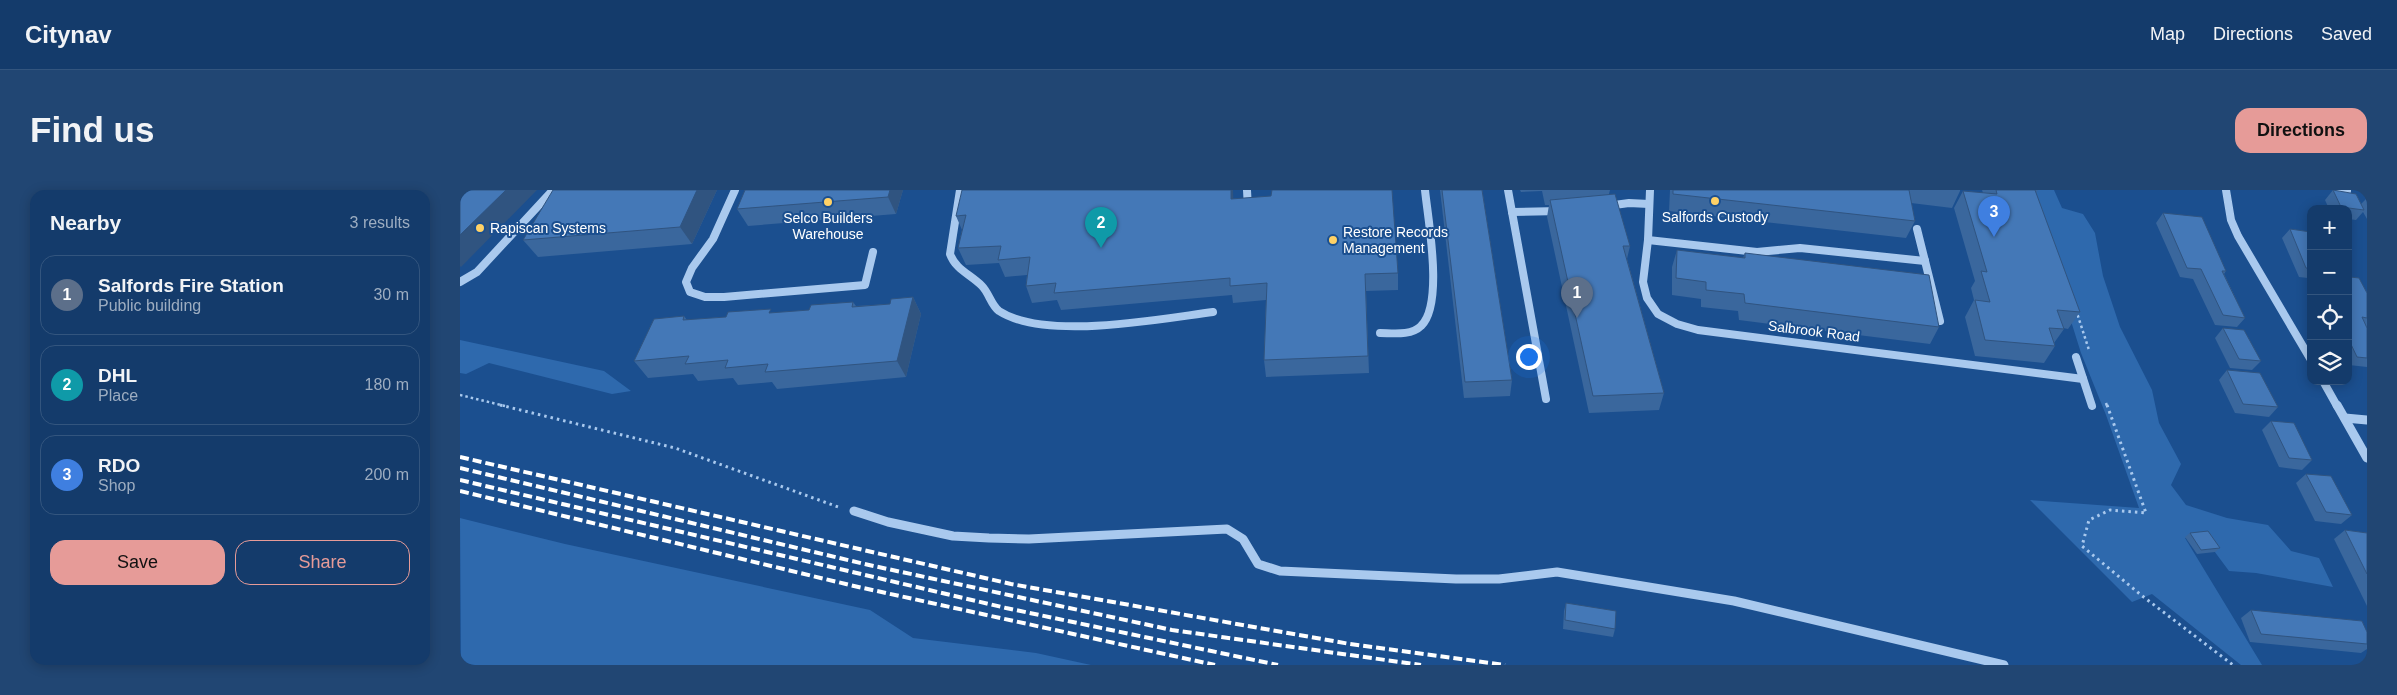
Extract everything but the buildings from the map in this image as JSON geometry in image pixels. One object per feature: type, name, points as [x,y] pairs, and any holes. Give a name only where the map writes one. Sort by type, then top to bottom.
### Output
[{"type":"street","points":[[460,282],[477,272],[553,190]]},
{"type":"street","points":[[735,190],[713,239],[692,268],[686,282],[690,292],[705,297],[724,297],[865,285],[873,252]]},
{"type":"street","points":[[960,190],[950,254],[953,263],[958,270],[982,286],[998,310],[1019,321],[1084,327],[1212,312]]},
{"type":"street","points":[[1380,333],[1412,332],[1423,325],[1430,312],[1434,289],[1425,190]]},
{"type":"street","points":[[1508,190],[1546,399]]},
{"type":"street","name":"Salbrook Road","points":[[1650,190],[1648,240],[1643,282],[1647,298],[1658,314],[1677,324],[1698,330],[2083,378]]},
{"type":"street","points":[[2226,190],[2231,220],[2238,236],[2307,353]]},
{"type":"street","points":[[1597,207],[1629,203],[1649,204]]},
{"type":"street","points":[[1512,212],[1570,210]]},
{"type":"street","points":[[1918,229],[1940,321]]},
{"type":"street","points":[[1648,240],[1757,252],[1800,248],[1925,261]]},
{"type":"street","points":[[2076,357],[2092,406]]},
{"type":"street","points":[[2325,385],[2367,458]]},
{"type":"street","points":[[2345,418],[2367,420]]},
{"type":"street","points":[[854,512],[888,522],[953,536],[990,538],[1029,539],[1227,529],[1237,532],[1244,538],[1258,564],[1280,571],[1456,579],[1499,578],[1557,572],[1734,601],[2004,665]]},
{"type":"lane","points":[[1247,190],[1248,209]]},
{"type":"path","points":[[2074,305],[2091,357]]},
{"type":"path","points":[[460,395],[675,448],[803,496],[854,512]]},
{"type":"path","points":[[2105,399],[2146,512],[2110,510],[2089,520],[2082,546],[2141,595],[2233,665]]},
{"type":"shaded area","points":[[2030,190],[2054,190],[2062,208],[2083,214],[2095,233],[2103,276],[2120,327],[2152,390],[2159,423],[2181,464],[2171,485],[2186,505],[2227,518],[2268,525],[2291,551],[2319,558],[2333,587],[2256,573],[2229,571],[2203,536],[2185,538],[2262,665],[2241,665],[2152,594],[2132,602],[2030,500],[2139,508],[2106,415],[2081,353]]},
{"type":"shaded area","points":[[460,340],[604,371],[631,391],[612,394],[489,363],[466,374],[460,373]]},
{"type":"shaded area","points":[[460,518],[565,544],[870,610],[913,638],[1036,653],[1091,665],[461,665]]},
{"type":"railway","points":[[460,457],[1011,584],[1350,644],[1505,665]]},
{"type":"railway","points":[[460,468],[869,565],[1172,630],[1421,665]]},
{"type":"railway","points":[[460,480],[1006,608],[1278,665]]},
{"type":"railway","points":[[460,491],[854,586],[1215,665]]},
{"type":"place","name":"Salfords Custody","points":[[1715,201]]},
{"type":"place","name":"Selco Builders Warehouse","points":[[828,202]]},
{"type":"place","name":"Rapiscan Systems","points":[[480,228]]},
{"type":"place","name":"RDO","points":[[1994,237]]},
{"type":"place","name":"Restore Records Management","points":[[1333,240]]},
{"type":"place","name":"DHL","points":[[1101,248]]},
{"type":"place","name":"Salfords Fire Station","points":[[1577,318]]}]
